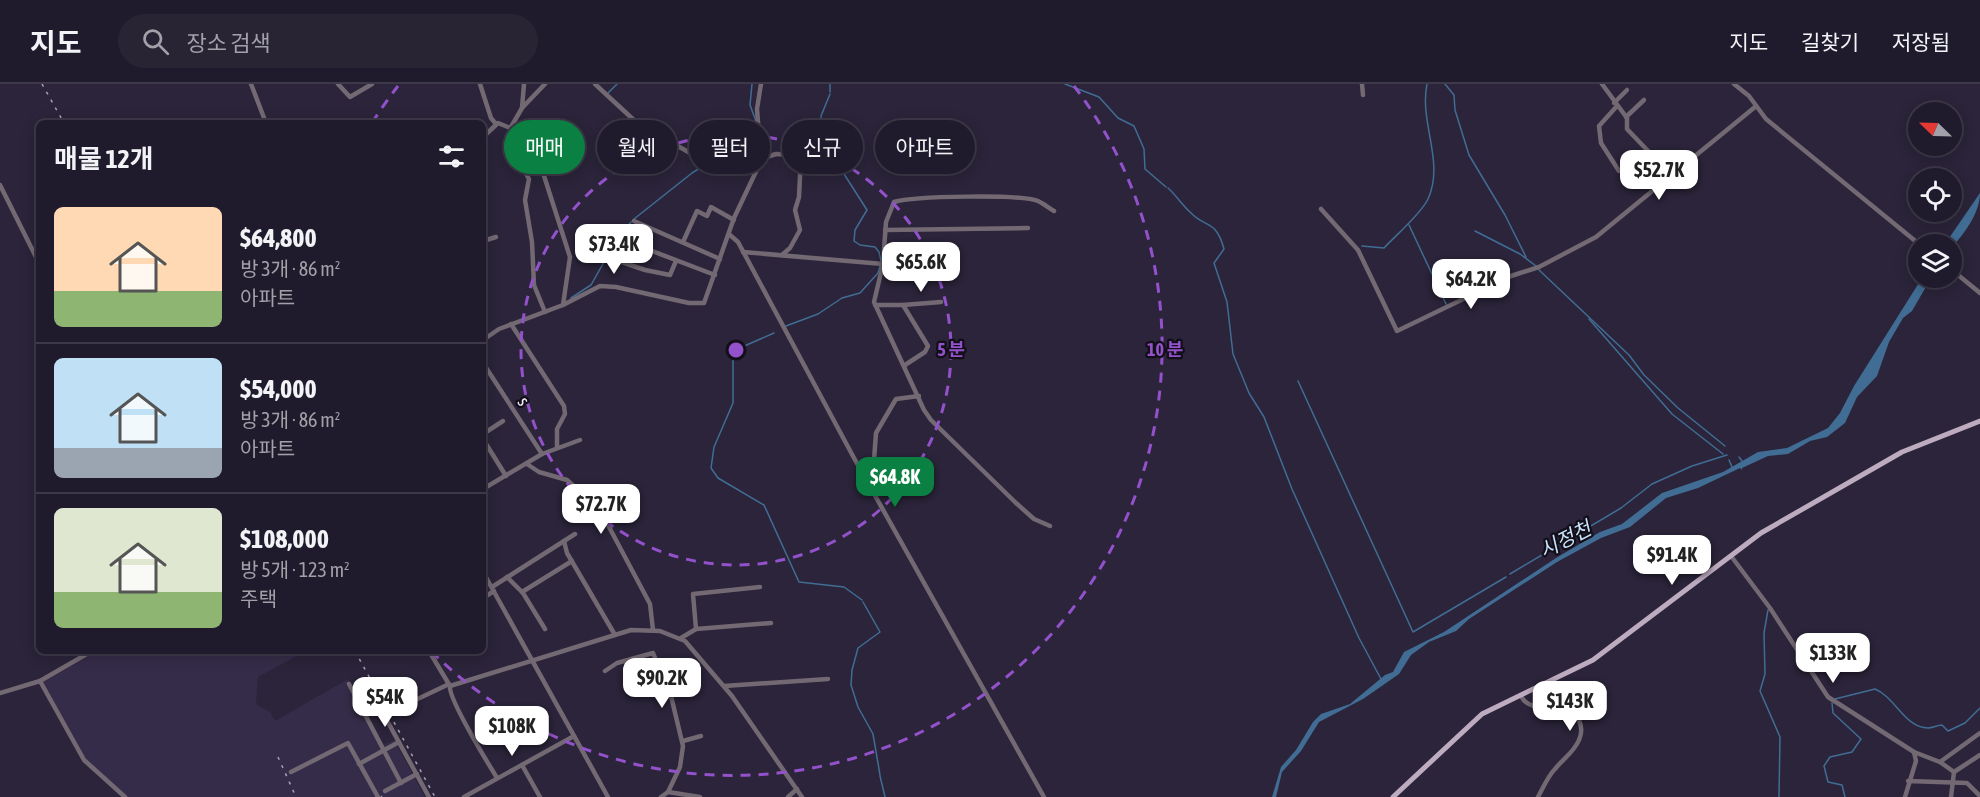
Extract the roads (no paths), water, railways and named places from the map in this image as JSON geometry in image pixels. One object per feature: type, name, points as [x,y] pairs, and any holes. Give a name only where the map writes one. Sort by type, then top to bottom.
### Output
[{"type":"main road","points":[[1393,797],[1477,719],[1597,658],[1773,526],[1902,452],[1980,421]]},
{"type":"street","points":[[251,84],[266,120]]},
{"type":"street","points":[[338,84],[350,97],[372,84]]},
{"type":"street","points":[[480,84],[491,118],[496,124],[504,126]]},
{"type":"street","points":[[522,108],[524,84]]},
{"type":"street","points":[[515,120],[522,108],[545,84]]},
{"type":"street","points":[[595,84],[629,117],[689,152]]},
{"type":"street","points":[[758,120],[758,99],[761,84]]},
{"type":"street","points":[[1362,84],[1363,95]]},
{"type":"street","points":[[1602,84],[1626,117],[1627,129],[1671,175]]},
{"type":"street","points":[[1734,84],[1749,96],[1755,107],[1908,235]]},
{"type":"street","points":[[1619,171],[1601,143],[1599,126],[1627,90]]},
{"type":"street","points":[[1626,117],[1644,100]]},
{"type":"street","points":[[1321,209],[1358,250],[1397,331],[1511,276],[1538,268],[1596,237],[1755,107]]},
{"type":"street","points":[[486,134],[496,124]]},
{"type":"street","points":[[770,156],[776,154],[801,155],[799,197],[795,210],[800,230],[790,248],[782,255]]},
{"type":"street","points":[[527,174],[530,179],[525,200],[532,242],[534,285],[545,312]]},
{"type":"street","points":[[486,338],[511,324],[563,305],[596,287],[607,286],[700,305],[706,300],[734,220],[754,174]]},
{"type":"street","points":[[530,179],[544,176],[570,257],[563,305]]},
{"type":"street","points":[[0,185],[36,257]]},
{"type":"street","points":[[1050,526],[1028,515],[931,420],[875,305],[883,264],[885,230],[892,205],[900,201],[1020,199],[1038,201],[1054,211]]},
{"type":"street","points":[[683,242],[697,211],[707,216],[711,207],[734,220]]},
{"type":"street","points":[[634,221],[720,259]]},
{"type":"street","points":[[885,230],[1028,228]]},
{"type":"street","points":[[730,235],[736,239],[1044,797]]},
{"type":"street","points":[[486,240],[496,237]]},
{"type":"street","points":[[618,238],[715,274]]},
{"type":"street","points":[[743,252],[883,264]]},
{"type":"street","points":[[607,257],[645,270],[670,274],[676,261]]},
{"type":"street","points":[[1962,278],[1980,293]]},
{"type":"street","points":[[875,305],[941,302]]},
{"type":"street","points":[[903,304],[928,350],[905,365]]},
{"type":"street","points":[[511,324],[564,406],[564,417],[557,429],[557,448]]},
{"type":"street","name":"s","points":[[486,368],[542,454]]},
{"type":"street","points":[[872,487],[877,430],[896,399],[919,396]]},
{"type":"street","points":[[486,432],[503,421]]},
{"type":"street","points":[[486,487],[542,454],[580,441]]},
{"type":"street","points":[[486,444],[506,476]]},
{"type":"street","points":[[527,464],[539,472],[567,480],[600,510],[650,604],[653,630]]},
{"type":"street","points":[[486,595],[507,578],[575,534]]},
{"type":"street","points":[[564,541],[572,561],[615,635]]},
{"type":"street","points":[[1731,556],[1770,608],[1828,696],[1914,752],[1940,762],[1954,772]]},
{"type":"street","points":[[522,592],[572,561]]},
{"type":"street","points":[[486,577],[608,797]]},
{"type":"street","points":[[507,578],[522,592],[545,629]]},
{"type":"street","points":[[696,629],[693,594],[760,587]]},
{"type":"street","points":[[681,638],[696,629],[771,623]]},
{"type":"street","points":[[429,797],[385,713],[448,686],[631,630],[653,630],[681,638],[724,686],[802,797]]},
{"type":"street","points":[[605,670],[617,663],[654,653],[671,696],[675,722],[683,741],[680,767],[668,792],[661,797]]},
{"type":"street","points":[[0,693],[40,681],[87,654]]},
{"type":"street","points":[[431,654],[497,778]]},
{"type":"street","points":[[724,686],[828,679]]},
{"type":"street","points":[[40,681],[84,760],[125,797]]},
{"type":"street","points":[[349,684],[401,783]]},
{"type":"street","points":[[1521,696],[1534,706],[1568,709],[1576,716],[1581,726],[1576,746],[1553,771],[1538,797]]},
{"type":"street","points":[[1940,762],[1980,733]]},
{"type":"street","points":[[464,797],[574,736]]},
{"type":"street","points":[[683,741],[701,736]]},
{"type":"street","points":[[359,764],[399,742]]},
{"type":"street","points":[[291,772],[348,743],[378,797]]},
{"type":"street","points":[[1905,797],[1916,761],[1914,752]]},
{"type":"street","points":[[1951,797],[1954,772],[1980,755]]},
{"type":"street","points":[[522,765],[540,797]]},
{"type":"street","points":[[385,792],[417,774]]},
{"type":"street","points":[[1908,782],[1970,784],[1980,796]]},
{"type":"street","points":[[1974,787],[1980,783]]},
{"type":"street","points":[[788,797],[796,789]]},
{"type":"street","points":[[668,792],[700,797]]},
{"type":"water","points":[[1980,193],[1977,208],[1966,229],[1962,234],[1952,234]]},
{"type":"water","points":[[1916,288],[1925,288],[1912,311],[1903,318],[1889,342],[1877,376],[1857,397],[1845,423],[1827,437],[1810,441],[1788,454],[1768,456],[1742,470],[1740,468],[1698,488],[1666,498],[1630,527],[1601,538],[1557,562],[1469,619],[1456,631],[1429,642],[1411,655],[1399,674],[1363,699],[1319,722],[1301,751],[1282,772],[1276,797],[1272,797],[1281,767],[1296,750],[1313,722],[1321,714],[1350,704],[1385,675],[1393,672],[1404,652],[1444,632],[1556,558],[1600,532],[1622,524],[1662,493],[1723,472],[1758,452],[1787,448],[1828,428],[1840,413],[1854,386]]},
{"type":"waterway","points":[[607,94],[617,84]]},
{"type":"waterway","points":[[752,84],[750,105],[756,120]]},
{"type":"waterway","points":[[830,84],[830,92]]},
{"type":"waterway","points":[[1065,84],[1099,97],[1118,118],[1134,126],[1144,149],[1145,169],[1166,187]]},
{"type":"waterway","points":[[1362,246],[1384,248],[1414,218],[1428,199],[1433,185],[1434,171],[1426,113],[1427,84]]},
{"type":"waterway","points":[[1445,84],[1454,95],[1455,110],[1469,155],[1505,215],[1526,257]]},
{"type":"waterway","points":[[821,120],[830,94]]},
{"type":"waterway","points":[[634,219],[691,174]]},
{"type":"waterway","points":[[844,174],[867,210],[855,230],[854,241],[860,245],[875,247],[881,261]]},
{"type":"waterway","points":[[1168,188],[1187,209],[1214,229],[1221,239],[1224,249],[1214,263],[1227,302],[1233,354],[1249,393],[1264,417],[1292,489],[1359,638],[1381,679]]},
{"type":"waterway","points":[[619,236],[631,222]]},
{"type":"waterway","points":[[1409,225],[1446,304]]},
{"type":"waterway","points":[[1475,231],[1520,254],[1536,266]]},
{"type":"waterway","points":[[571,298],[591,285],[617,239]]},
{"type":"waterway","points":[[786,326],[818,314],[842,298],[860,293],[878,273],[880,266]]},
{"type":"waterway","points":[[1539,270],[1629,355],[1644,375],[1678,408],[1725,446]]},
{"type":"waterway","points":[[1589,319],[1672,414],[1723,454]]},
{"type":"waterway","points":[[774,333],[733,351],[733,403],[714,447],[711,468],[718,478],[764,505],[799,582],[844,587],[862,600]]},
{"type":"waterway","points":[[1298,381],[1413,632],[1506,577]]},
{"type":"waterway","name":"시정천","points":[[1510,574],[1621,508],[1652,484],[1692,466],[1727,455]]},
{"type":"waterway","points":[[1739,457],[1742,461]]},
{"type":"waterway","points":[[1729,460],[1732,467]]},
{"type":"waterway","points":[[863,602],[880,632],[858,648],[852,670],[851,685],[858,707],[873,734],[880,775]]},
{"type":"waterway","points":[[1768,610],[1764,633],[1765,674],[1760,691],[1780,737],[1779,797]]},
{"type":"waterway","points":[[1835,699],[1875,689],[1888,698],[1913,723],[1928,728],[1942,725],[1948,731],[1965,723],[1980,708]]},
{"type":"waterway","points":[[1832,703],[1833,713],[1861,739],[1852,752],[1830,757],[1824,766],[1828,782],[1842,785],[1845,797]]},
{"type":"waterway","points":[[880,776],[885,797]]},
{"type":"railway","points":[[42,84],[62,120]]},
{"type":"railway","points":[[357,654],[435,797]]},
{"type":"railway","points":[[278,757],[296,797]]}]
